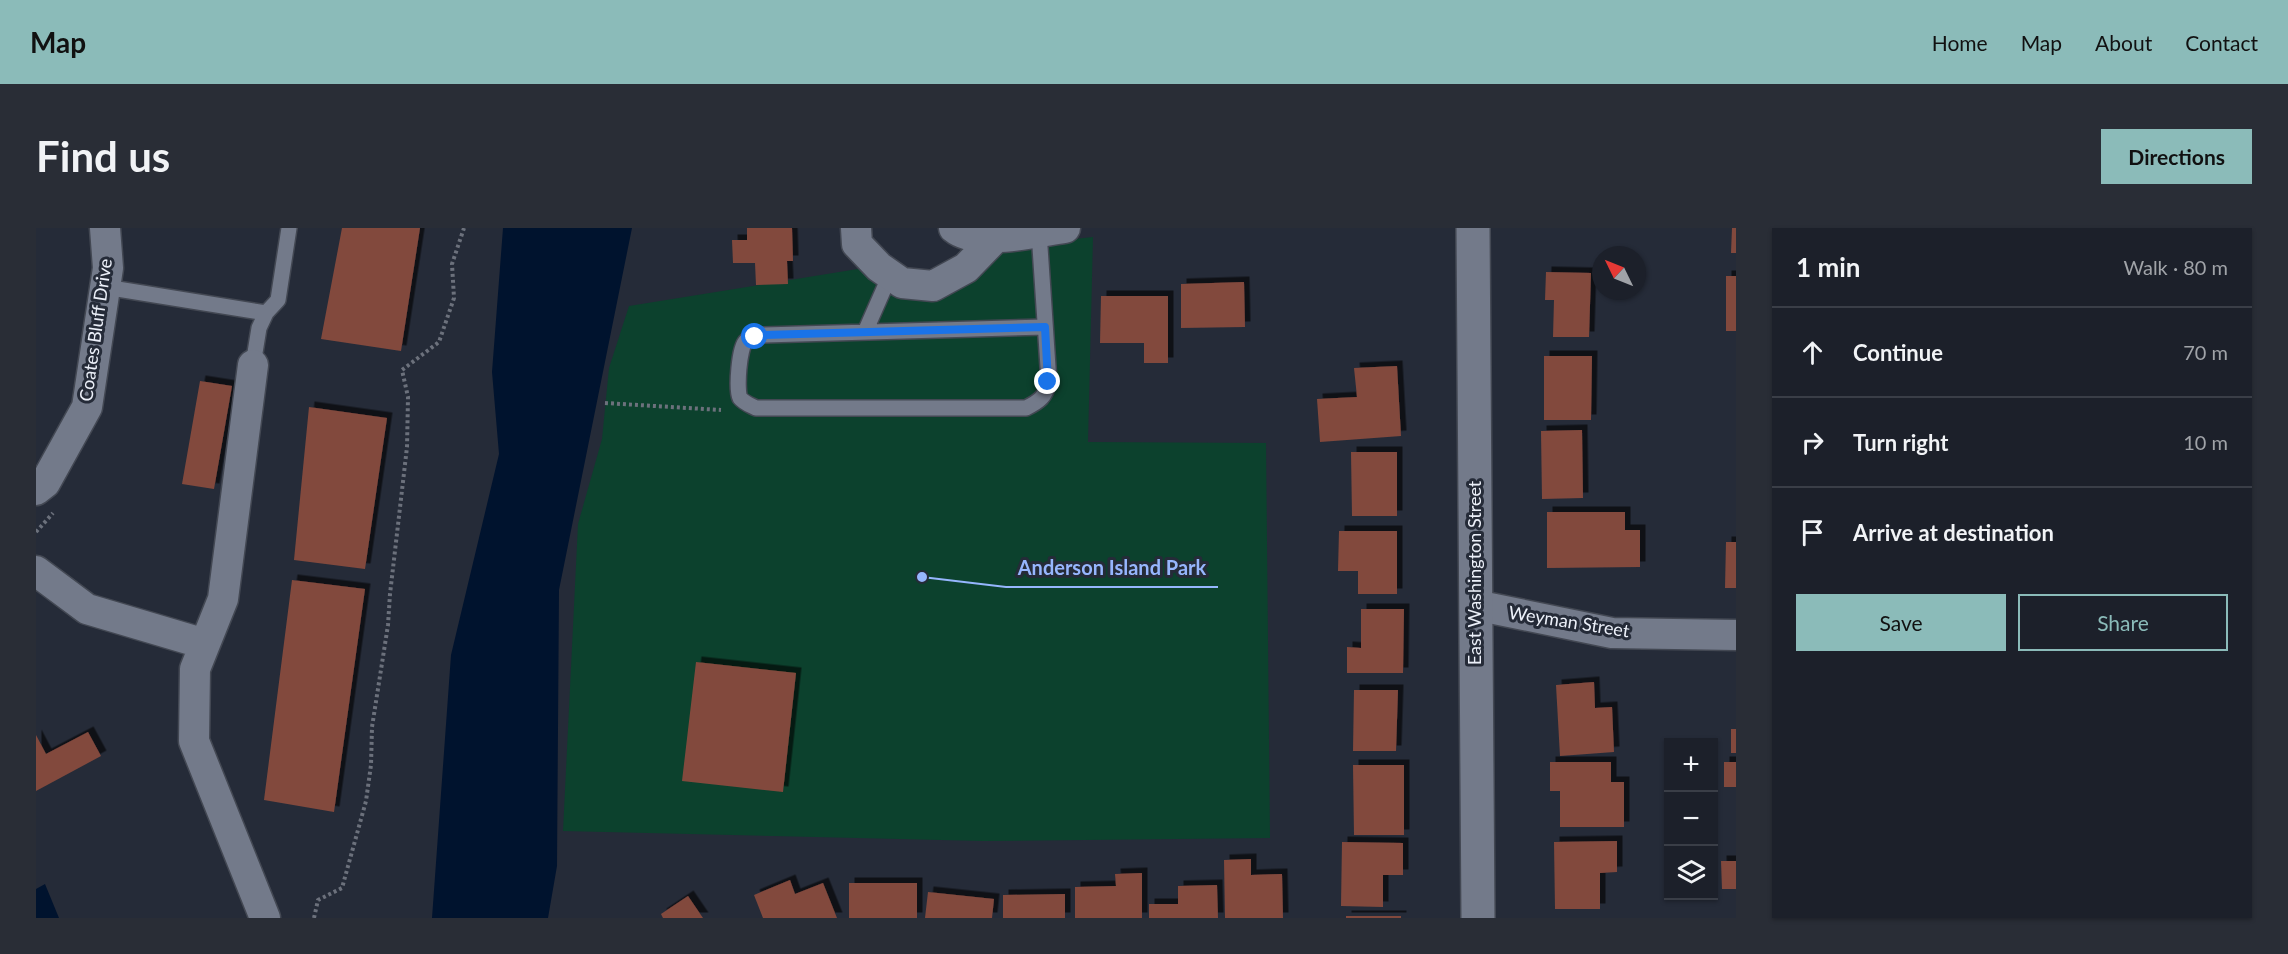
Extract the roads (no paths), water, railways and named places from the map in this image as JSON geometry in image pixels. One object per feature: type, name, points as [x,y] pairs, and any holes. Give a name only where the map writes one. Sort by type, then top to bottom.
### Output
[{"type":"street","name":"Coates Bluff Drive","points":[[36,490],[45,483],[87,407],[108,268],[105,228]]},
{"type":"street","points":[[856,228],[857,244],[890,275],[902,283],[933,286],[966,268],[997,236]]},
{"type":"street","points":[[954,228],[963,235],[997,236],[1052,230]]},
{"type":"street","name":"East Washington Street","points":[[1473,228],[1478,918]]},
{"type":"street","points":[[253,365],[223,599],[195,669],[194,741],[265,918]]},
{"type":"street","points":[[36,571],[87,609],[205,645]]},
{"type":"street","name":"Weyman Street","points":[[1475,605],[1611,633],[1736,635]]},
{"type":"lane","points":[[253,365],[258,328],[266,313],[278,300],[289,228]]},
{"type":"lane","points":[[1045,327],[764,335],[745,341],[741,347],[738,389],[740,398],[756,408],[1026,408],[1039,402],[1046,394],[1048,382],[1045,327],[1052,230]]},
{"type":"lane","points":[[866,332],[890,275]]},
{"type":"lane","points":[[105,287],[266,313]]},
{"type":"water","points":[[503,228],[632,228],[559,590],[557,866],[548,918],[432,918],[451,655],[499,454],[492,372]]},
{"type":"water","points":[[45,884],[59,918],[36,918],[36,889]]},
{"type":"place","name":"Anderson Island Park","points":[[922,577]]}]
